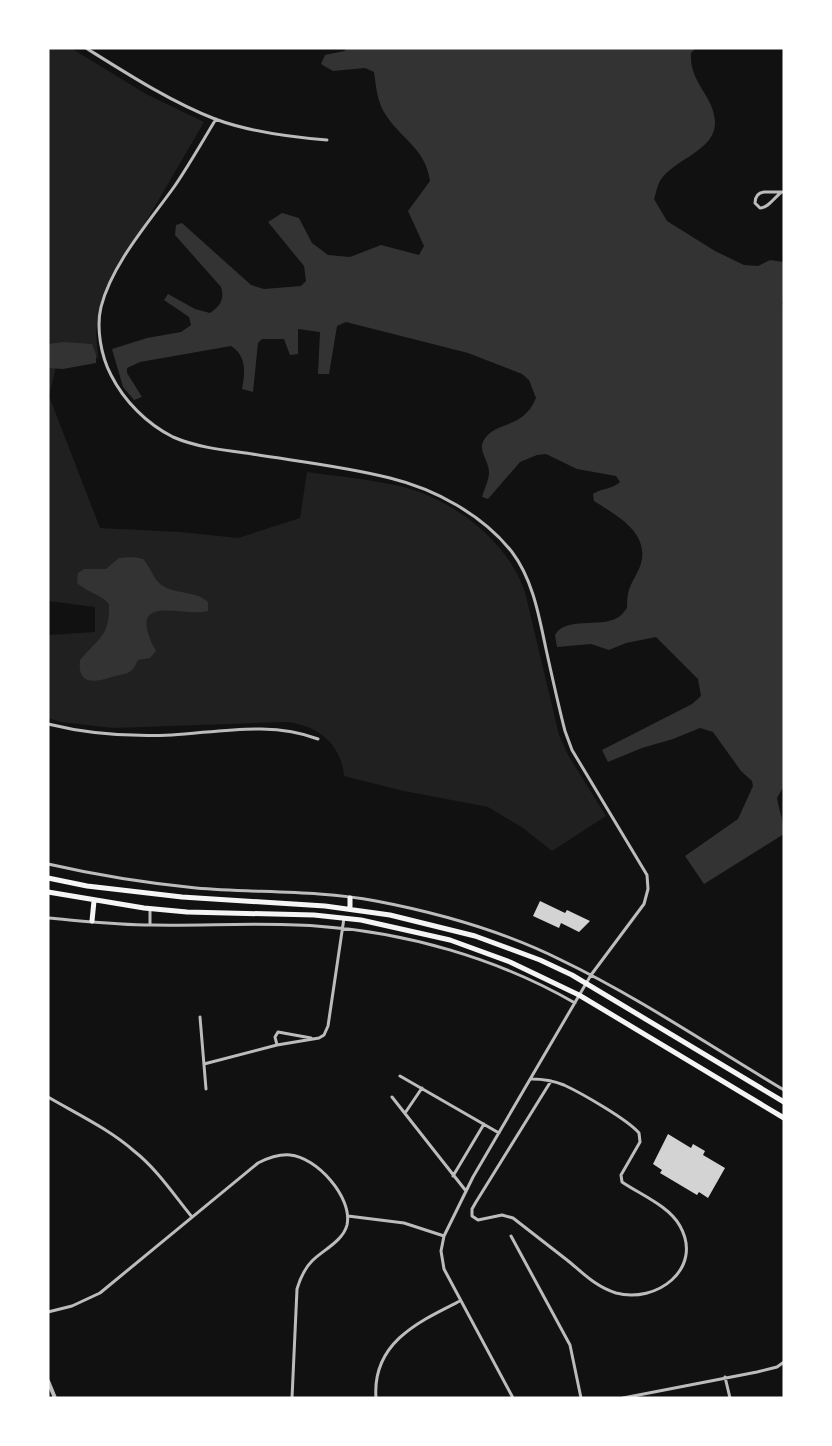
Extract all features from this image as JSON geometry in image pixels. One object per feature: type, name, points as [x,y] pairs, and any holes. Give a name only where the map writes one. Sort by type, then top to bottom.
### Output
[{"type":"main road","points":[[48,878],[87,886],[182,897],[350,908],[423,922],[475,936],[540,960],[586,983],[784,1102]]},
{"type":"main road","points":[[48,892],[150,909],[344,918],[400,927],[450,940],[510,962],[579,995],[784,1118]]},
{"type":"main road","points":[[350,898],[350,908]]},
{"type":"main road","points":[[92,921],[94,901]]},
{"type":"main road","points":[[757,1103],[764,1091]]},
{"type":"street","points":[[86,48],[176,100],[216,119],[298,139],[327,140]]},
{"type":"street","points":[[216,119],[187,167],[126,256],[109,287],[101,306],[99,329],[108,371],[132,406],[146,419],[172,436],[198,445],[340,467],[391,478],[452,503],[478,519],[511,552],[523,570],[536,602],[564,731],[572,750],[643,867],[649,884],[644,904],[586,983],[466,1191],[444,1236],[441,1251],[444,1269],[459,1301],[513,1398]]},
{"type":"street","points":[[783,191],[765,208],[760,208],[755,203],[756,196],[762,192],[783,191]]},
{"type":"street","points":[[48,724],[82,731],[140,735],[281,730],[318,739]]},
{"type":"street","points":[[48,864],[112,877],[196,888],[350,898],[402,906],[454,919],[533,947],[591,975],[784,1090]]},
{"type":"street","points":[[150,909],[150,925]]},
{"type":"street","points":[[48,918],[150,925],[226,924],[342,928],[394,937],[454,952],[517,974],[575,1003]]},
{"type":"street","points":[[204,1064],[277,1045],[316,1039],[324,1035],[327,1031],[344,918]]},
{"type":"street","points":[[200,1017],[206,1089]]},
{"type":"street","points":[[277,1045],[275,1037],[278,1032],[316,1039]]},
{"type":"street","points":[[400,1076],[499,1133]]},
{"type":"street","points":[[532,1079],[551,1081],[563,1085],[610,1112],[639,1133],[640,1142],[620,1179],[671,1215],[681,1228],[686,1244],[687,1253],[683,1266],[679,1274],[666,1285],[643,1294],[625,1295],[614,1292],[592,1281],[513,1218],[502,1215],[478,1220],[472,1216],[472,1209],[476,1202],[551,1081]]},
{"type":"street","points":[[764,1091],[770,1082]]},
{"type":"street","points":[[405,1113],[422,1088]]},
{"type":"street","points":[[48,1097],[135,1151],[148,1163],[192,1217]]},
{"type":"street","points":[[392,1097],[466,1191]]},
{"type":"street","points":[[453,1176],[484,1124]]},
{"type":"street","points":[[48,1312],[72,1306],[100,1293],[258,1163],[276,1156],[288,1155],[302,1158],[313,1164],[331,1180],[343,1200],[348,1216],[341,1236],[312,1261],[305,1270],[297,1289],[292,1398]]},
{"type":"street","points":[[348,1216],[404,1222],[444,1236]]},
{"type":"street","points":[[511,1236],[570,1345],[580,1398]]},
{"type":"street","points":[[376,1398],[375,1385],[381,1364],[398,1337],[459,1301]]},
{"type":"street","points":[[623,1398],[769,1370],[784,1362]]},
{"type":"street","points":[[725,1377],[730,1398]]},
{"type":"street","points":[[48,1381],[55,1398]]},
{"type":"shaded area","points":[[48,48],[71,48],[146,94],[204,122],[102,297],[96,332],[98,358],[57,362],[49,396],[100,528],[238,538],[300,518],[307,472],[395,485],[436,499],[473,523],[490,538],[505,554],[516,573],[525,592],[559,735],[568,755],[606,816],[552,851],[523,828],[488,807],[404,791],[344,776],[342,764],[333,745],[317,732],[297,724],[286,722],[113,728],[61,722],[48,718],[48,635],[95,632],[95,607],[48,601]]},
{"type":"shaded area","points":[[347,48],[696,48],[691,53],[691,63],[697,81],[714,113],[713,132],[701,148],[666,173],[659,183],[654,199],[667,221],[715,251],[744,265],[758,266],[770,260],[784,262],[782,304],[784,306],[784,786],[777,798],[784,834],[704,884],[685,856],[738,819],[753,786],[752,781],[741,771],[713,732],[700,728],[608,762],[602,750],[692,704],[701,696],[698,679],[656,637],[626,643],[609,650],[591,644],[557,647],[555,635],[560,629],[575,624],[610,621],[624,612],[627,608],[629,590],[641,564],[642,549],[634,531],[627,524],[594,501],[593,494],[620,482],[616,476],[577,469],[546,454],[537,455],[520,462],[488,499],[482,497],[489,474],[482,448],[484,440],[495,430],[524,415],[536,398],[529,380],[522,374],[468,353],[346,322],[337,326],[329,374],[318,374],[320,332],[298,329],[298,354],[290,355],[284,339],[262,339],[258,343],[253,392],[242,389],[244,365],[240,355],[231,346],[140,362],[127,368],[127,373],[142,397],[134,400],[123,387],[112,349],[147,338],[181,332],[191,325],[189,317],[164,300],[168,294],[195,309],[210,313],[222,299],[221,287],[175,235],[176,225],[182,223],[251,285],[264,289],[301,286],[306,281],[304,266],[268,222],[282,213],[299,218],[312,243],[328,255],[350,257],[381,245],[419,255],[424,246],[408,211],[430,181],[427,170],[418,152],[384,112],[378,98],[374,72],[365,68],[333,71],[321,64],[325,55],[344,51]]},
{"type":"shaded area","points":[[64,342],[92,344],[96,363],[63,369],[48,368],[48,344]]},
{"type":"shaded area","points":[[119,558],[143,559],[157,580],[168,589],[203,598],[208,602],[208,611],[152,613],[147,620],[148,632],[156,651],[150,658],[138,660],[128,673],[99,680],[88,680],[81,674],[80,660],[102,636],[108,623],[109,604],[77,583],[78,573],[84,569],[106,569]]},
{"type":"building","points":[[540,901],[565,913],[567,910],[590,921],[579,932],[561,923],[559,928],[533,916]]},
{"type":"building","points":[[668,1134],[691,1148],[693,1144],[705,1151],[703,1155],[725,1168],[708,1198],[699,1192],[697,1195],[660,1173],[662,1170],[653,1164]]}]
